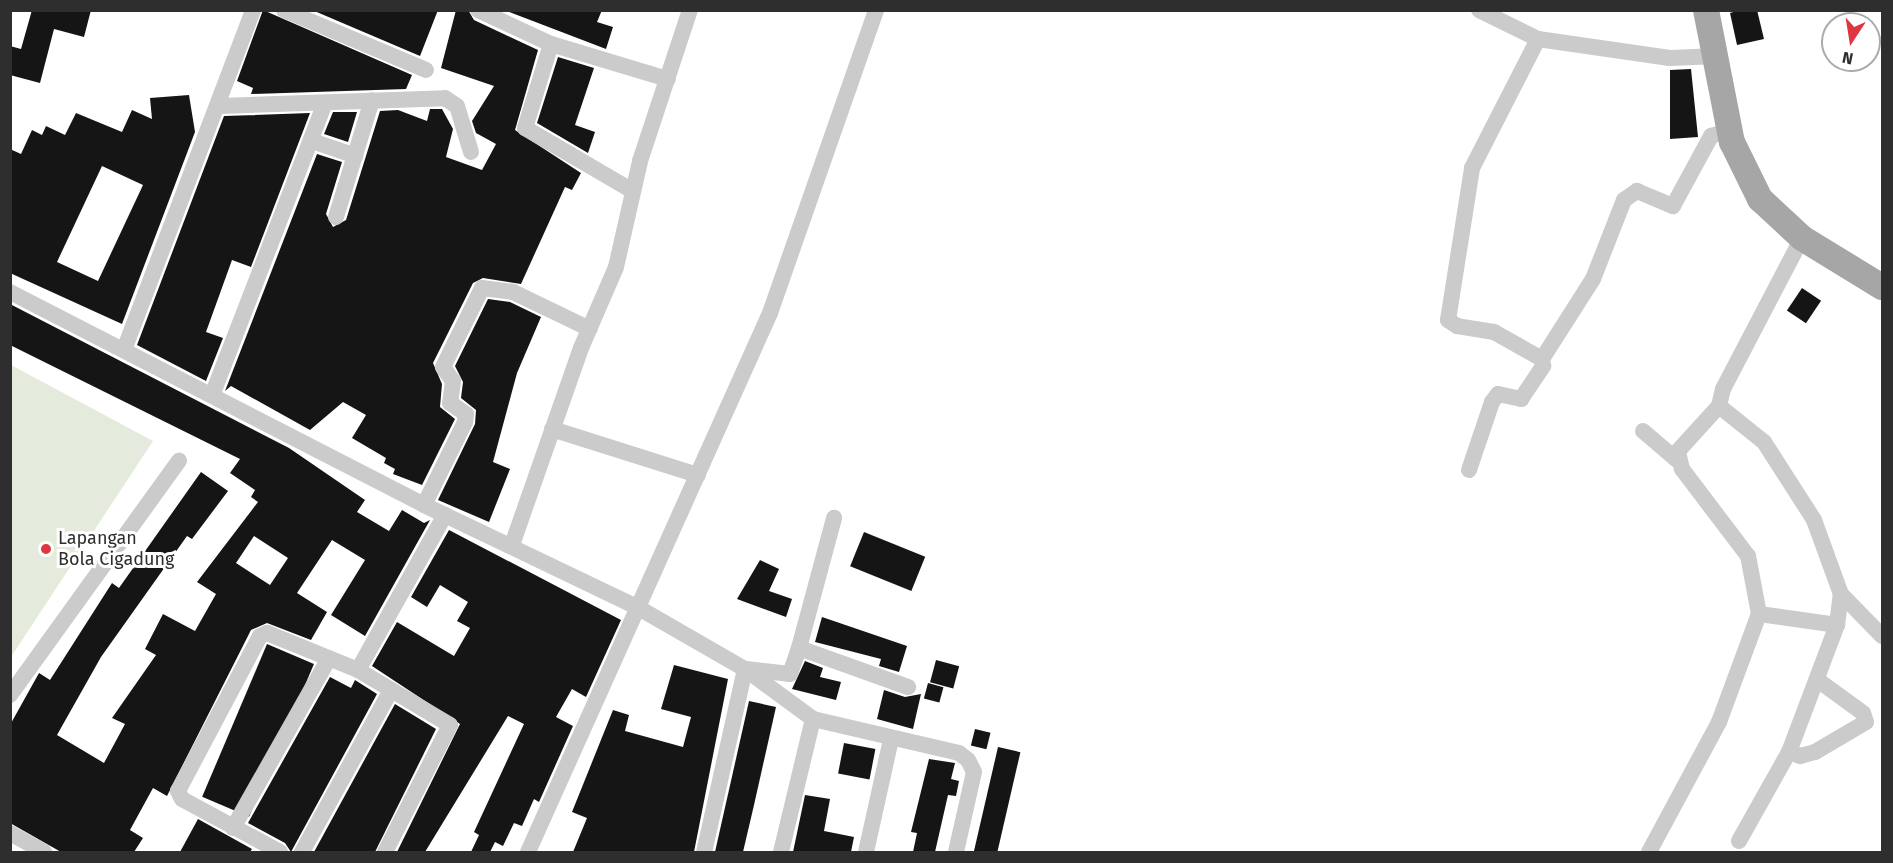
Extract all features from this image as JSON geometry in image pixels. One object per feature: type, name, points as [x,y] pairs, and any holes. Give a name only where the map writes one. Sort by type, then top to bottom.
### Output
[{"type":"main road","points":[[1706,10],[1718,56],[1730,130],[1760,199],[1802,238],[1882,287]]},
{"type":"street","points":[[124,350],[220,106],[253,10]]},
{"type":"street","points":[[284,10],[426,70]]},
{"type":"street","points":[[478,10],[552,44],[668,79]]},
{"type":"street","points":[[512,545],[552,429],[625,239],[633,191],[690,10]]},
{"type":"street","points":[[528,852],[770,313],[876,10]]},
{"type":"street","points":[[1479,10],[1538,39],[1670,58],[1718,56]]},
{"type":"street","points":[[1538,39],[1473,168],[1448,320],[1457,327],[1494,332],[1542,359]]},
{"type":"street","points":[[552,44],[525,128],[633,191]]},
{"type":"street","points":[[220,106],[372,100],[452,101],[471,152]]},
{"type":"street","points":[[336,217],[372,100]]},
{"type":"street","points":[[213,393],[326,103]]},
{"type":"street","points":[[1469,470],[1492,402],[1498,394],[1521,399],[1542,359],[1593,279],[1624,200],[1637,191],[1673,206],[1711,136],[1730,130]]},
{"type":"street","points":[[312,141],[356,156]]},
{"type":"street","points":[[1677,460],[1682,444],[1719,406],[1723,389],[1802,238]]},
{"type":"street","points":[[424,506],[465,422],[466,414],[450,403],[453,381],[443,367],[482,288],[513,292],[590,328]]},
{"type":"street","points":[[10,292],[213,393],[424,506],[512,545],[637,607],[745,669],[813,719],[959,753],[968,760],[974,772],[956,852]]},
{"type":"street","points":[[1719,406],[1764,442],[1814,520],[1841,594],[1882,636]]},
{"type":"street","points":[[552,429],[698,475]]},
{"type":"street","points":[[1643,431],[1677,460],[1748,556],[1759,614],[1719,722],[1649,852]]},
{"type":"street","points":[[12,688],[179,461]]},
{"type":"street","points":[[358,670],[445,516]]},
{"type":"street","points":[[745,669],[790,674],[834,518]]},
{"type":"street","points":[[1739,841],[1789,752],[1819,681],[1837,625],[1841,594]]},
{"type":"street","points":[[1759,614],[1837,625]]},
{"type":"street","points":[[280,852],[182,799],[178,791],[260,636],[272,633],[358,670],[451,729],[385,852]]},
{"type":"street","points":[[799,648],[908,687]]},
{"type":"street","points":[[233,828],[329,658]]},
{"type":"street","points":[[704,852],[745,669]]},
{"type":"street","points":[[1789,752],[1800,756],[1815,752],[1866,722],[1863,713],[1819,681]]},
{"type":"street","points":[[302,852],[391,690]]},
{"type":"street","points":[[781,852],[813,719]]},
{"type":"street","points":[[866,852],[891,739]]},
{"type":"street","points":[[10,833],[44,852]]},
{"type":"green space","name":"Lapangan Bola Cigadung","points":[[11,365],[153,441],[11,657]]},
{"type":"building","points":[[32,10],[91,10],[84,37],[54,29],[40,83],[10,75],[10,46],[21,49]]},
{"type":"building","points":[[263,10],[412,75],[406,89],[251,94],[253,88],[237,81]]},
{"type":"building","points":[[312,10],[438,10],[420,56]]},
{"type":"building","points":[[456,10],[468,10],[474,20],[538,50],[515,130],[581,173],[572,190],[565,187],[521,284],[483,278],[473,283],[433,363],[442,384],[440,407],[455,419],[422,485],[393,474],[395,469],[384,463],[386,458],[352,438],[366,415],[343,402],[310,430],[231,386],[225,391],[317,154],[342,162],[326,214],[333,227],[346,220],[380,111],[398,110],[427,121],[430,109],[442,109],[453,129],[446,157],[482,170],[496,144],[476,133],[472,121],[494,86],[441,68]]},
{"type":"building","points":[[504,10],[602,10],[597,22],[613,27],[606,49]]},
{"type":"building","points":[[1740,10],[1757,10],[1764,39],[1737,45],[1730,13]]},
{"type":"building","points":[[558,57],[594,68],[575,125],[595,132],[588,153],[537,123]]},
{"type":"building","points":[[1691,69],[1698,137],[1670,139],[1670,70]]},
{"type":"building","points":[[189,95],[195,132],[122,324],[10,273],[10,149],[21,154],[32,130],[42,135],[46,126],[65,135],[76,113],[122,132],[132,110],[152,119],[150,98]],"holes":[[[102,166],[143,185],[98,281],[57,262]]]},
{"type":"building","points":[[333,112],[357,112],[348,142],[324,134]]},
{"type":"building","points":[[310,113],[251,267],[232,260],[206,332],[223,338],[206,381],[137,345],[224,116]]},
{"type":"building","points":[[1802,288],[1821,301],[1806,323],[1787,310]]},
{"type":"building","points":[[488,299],[510,302],[541,317],[517,373],[493,462],[510,469],[489,522],[438,500],[475,424],[476,410],[461,398],[463,382],[455,366]]},
{"type":"building","points":[[10,304],[289,448],[365,500],[357,512],[389,531],[402,510],[424,523],[430,520],[365,636],[331,615],[365,560],[332,540],[297,593],[327,612],[311,640],[267,623],[251,630],[167,796],[153,788],[130,830],[143,838],[134,852],[61,852],[10,823],[10,725],[39,673],[50,680],[112,583],[119,588],[201,472],[228,491],[192,539],[187,536],[101,657],[57,735],[104,763],[125,724],[112,718],[156,655],[145,649],[163,614],[195,631],[216,594],[197,582],[258,502],[251,497],[255,490],[230,473],[240,459],[10,345]],"holes":[[[254,536],[288,558],[270,585],[236,563]]]},
{"type":"building","points":[[449,530],[621,620],[586,697],[572,689],[556,717],[573,726],[539,802],[534,799],[522,826],[514,823],[503,846],[495,842],[490,852],[471,852],[479,835],[474,832],[524,724],[508,716],[425,852],[397,852],[460,724],[372,666],[397,622],[454,656],[470,628],[457,621],[468,602],[440,585],[427,607],[411,597]]},
{"type":"building","points":[[864,532],[925,557],[911,591],[850,566]]},
{"type":"building","points":[[760,560],[779,569],[769,591],[792,599],[786,617],[737,599]]},
{"type":"building","points":[[822,617],[907,646],[899,672],[879,666],[881,659],[815,642]]},
{"type":"building","points":[[267,644],[314,664],[249,817],[202,797]]},
{"type":"building","points":[[936,660],[959,666],[953,688],[930,682]]},
{"type":"building","points":[[805,661],[823,668],[820,677],[841,682],[836,700],[792,689]]},
{"type":"building","points":[[674,665],[728,679],[694,852],[573,852],[587,818],[572,812],[613,710],[629,715],[625,731],[683,747],[691,717],[661,709]]},
{"type":"building","points":[[330,677],[351,688],[355,680],[377,694],[291,852],[285,843],[248,823]]},
{"type":"building","points":[[928,683],[943,687],[939,703],[924,698]]},
{"type":"building","points":[[884,690],[905,697],[921,694],[913,729],[877,719]]},
{"type":"building","points":[[749,701],[776,707],[754,805],[743,852],[715,852]]},
{"type":"building","points":[[395,704],[436,729],[375,852],[314,852]]},
{"type":"building","points":[[975,729],[991,733],[986,749],[971,745]]},
{"type":"building","points":[[844,743],[875,749],[869,780],[838,773]]},
{"type":"building","points":[[998,747],[1020,752],[997,852],[974,851]]},
{"type":"building","points":[[929,759],[955,763],[951,779],[959,781],[956,796],[948,795],[935,852],[913,852],[917,833],[911,832]]},
{"type":"building","points":[[805,795],[830,799],[824,831],[854,837],[851,852],[793,852]]},
{"type":"building","points":[[198,819],[252,849],[250,852],[180,852]]},
{"type":"place","name":"Lapangan Bola Cigadung","points":[[46,549]]}]
